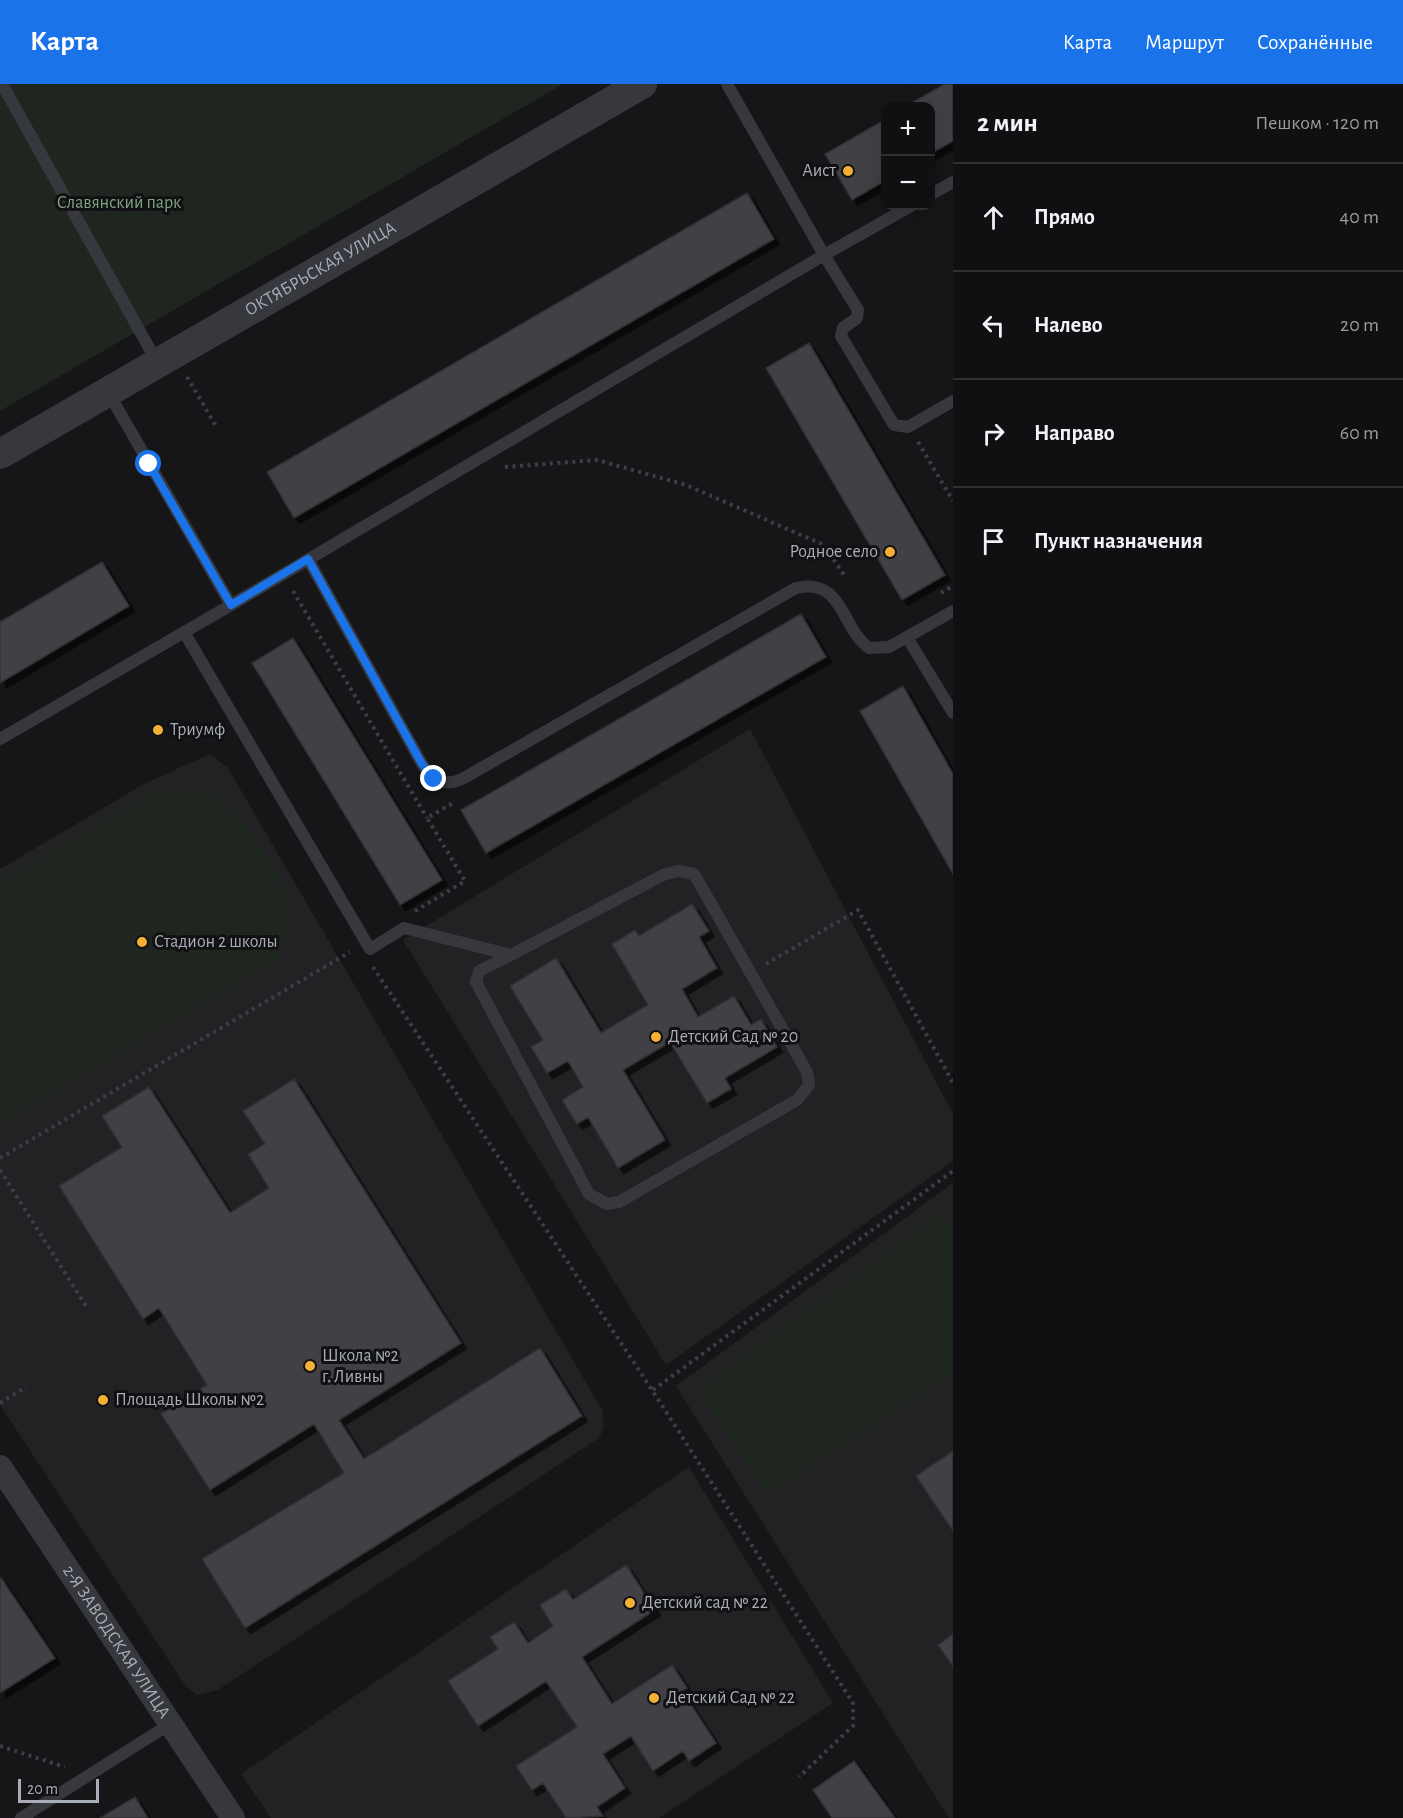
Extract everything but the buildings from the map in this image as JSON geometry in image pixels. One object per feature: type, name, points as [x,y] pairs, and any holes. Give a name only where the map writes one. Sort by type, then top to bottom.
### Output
[{"type":"street","name":"ОКТЯБРЬСКАЯ УЛИЦА","points":[[0,454],[642,84]]},
{"type":"street","name":"2-Я ЗАВОДСКАЯ УЛИЦА","points":[[0,1467],[232,1818]]},
{"type":"lane","points":[[2,84],[158,363]]},
{"type":"lane","points":[[727,84],[824,255],[858,310],[857,318],[841,330],[842,340],[894,425],[908,427],[953,401]]},
{"type":"lane","points":[[935,192],[953,182]]},
{"type":"lane","points":[[0,739],[904,210]]},
{"type":"lane","points":[[108,392],[231,605]]},
{"type":"lane","points":[[308,559],[422,764],[434,779],[446,783],[464,778],[789,591],[808,586],[825,590],[832,596],[860,640],[869,648],[889,647],[953,611]]},
{"type":"lane","points":[[184,632],[362,944],[370,949],[404,928],[511,955]]},
{"type":"lane","points":[[908,637],[953,713]]},
{"type":"lane","points":[[678,871],[694,874],[807,1072],[809,1085],[797,1100],[619,1202],[607,1203],[589,1194],[476,982],[479,970],[511,955],[663,875],[678,871]]},
{"type":"lane","points":[[21,1818],[170,1724]]},
{"type":"path","points":[[186,376],[216,426]]},
{"type":"path","points":[[926,435],[916,440],[953,501]]},
{"type":"path","points":[[495,468],[597,460],[686,484],[824,545],[852,587]]},
{"type":"path","points":[[825,590],[846,578]]},
{"type":"path","points":[[934,597],[953,586]]},
{"type":"path","points":[[291,589],[465,881],[405,917]]},
{"type":"path","points":[[427,818],[458,800]]},
{"type":"path","points":[[750,973],[858,910],[953,1083]]},
{"type":"path","points":[[0,1158],[362,944],[853,1703],[853,1726],[799,1777]]},
{"type":"path","points":[[0,1170],[86,1306]]},
{"type":"path","points":[[652,1390],[953,1172]]},
{"type":"path","points":[[0,1403],[26,1387]]},
{"type":"path","points":[[0,1746],[89,1775]]},
{"type":"shaded area","points":[[750,729],[953,1114],[953,1161],[666,1365],[403,940]]},
{"type":"shaded area","points":[[210,754],[228,768],[602,1410],[604,1427],[599,1438],[218,1690],[197,1695],[185,1685],[0,1405],[0,869],[144,784]]},
{"type":"shaded area","points":[[953,1183],[953,1818],[949,1818],[676,1386]]},
{"type":"shaded area","name":"Детский сад № 22","points":[[689,1467],[833,1703],[659,1818],[271,1818],[241,1774]]},
{"type":"green space","name":"Славянский парк","points":[[0,84],[563,84],[0,411]]},
{"type":"green space","name":"Стадион 2 школы","points":[[156,791],[214,791],[252,833],[264,850],[284,886],[289,904],[290,926],[276,961],[0,1124],[0,881]]},
{"type":"green space","points":[[943,1211],[953,1225],[953,1373],[768,1495],[698,1390]]},
{"type":"place","name":"Аист","points":[[848,171]]},
{"type":"place","name":"Родное село","points":[[890,552]]},
{"type":"place","name":"Триумф","points":[[158,730]]},
{"type":"place","name":"Стадион 2 школы","points":[[142,942]]},
{"type":"place","name":"Детский Сад № 20","points":[[656,1037]]},
{"type":"place","name":"Школа №2 г. Ливны","points":[[310,1366]]},
{"type":"place","name":"Площадь Школы №2","points":[[103,1400]]},
{"type":"place","name":"Детский сад № 22","points":[[630,1603]]},
{"type":"place","name":"Детский Сад № 22","points":[[654,1698]]},
{"type":"route","points":[[149,464],[231,605],[308,559],[422,764],[434,779]]}]
